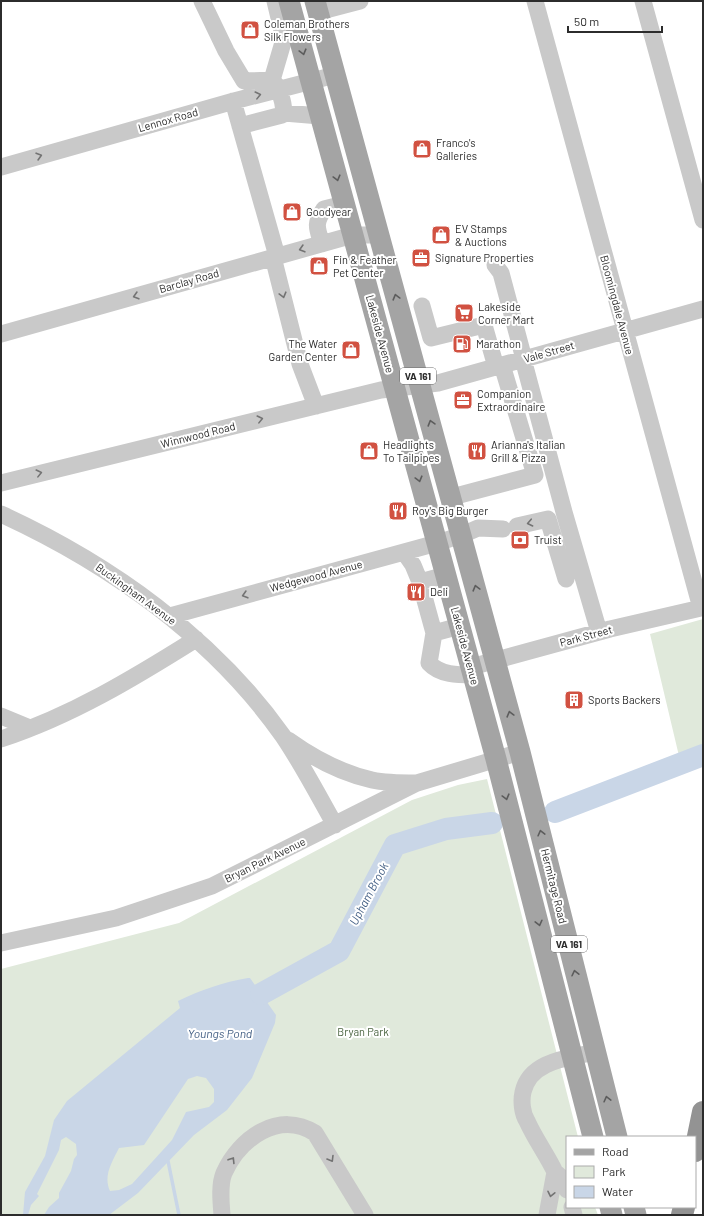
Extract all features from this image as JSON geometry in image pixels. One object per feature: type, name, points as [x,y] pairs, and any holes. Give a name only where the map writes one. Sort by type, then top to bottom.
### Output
[{"type":"highway","points":[[696,1146],[703,1112]]},
{"type":"main road","name":"Lakeside Avenue","points":[[289,1],[496,759]]},
{"type":"main road","name":"VA 161","points":[[317,7],[452,497],[520,752]]},
{"type":"main road","name":"Hermitage Road","points":[[520,752],[617,1136]]},
{"type":"main road","name":"VA 161","points":[[496,759],[593,1136]]},
{"type":"street","points":[[202,1],[226,50],[244,81],[275,85]]},
{"type":"street","points":[[275,1],[284,38],[275,85],[284,112]]},
{"type":"street","points":[[317,7],[360,1]]},
{"type":"street","name":"Bloomingdale Avenue","points":[[535,1],[624,331],[701,608]]},
{"type":"street","points":[[643,1],[703,220]]},
{"type":"street","name":"Lennox Road","points":[[1,166],[233,101],[275,85],[311,81],[335,75]]},
{"type":"street","points":[[233,101],[275,257],[300,364],[316,406]]},
{"type":"street","points":[[240,126],[282,115],[284,112],[320,116]]},
{"type":"street","points":[[322,244],[316,225],[318,218],[324,210],[344,204]]},
{"type":"street","name":"Barclay Road","points":[[1,334],[353,235],[379,235]]},
{"type":"street","points":[[495,265],[501,273],[564,512],[599,632]]},
{"type":"street","points":[[422,306],[431,338],[484,325],[535,475],[452,497]]},
{"type":"street","name":"Vale Street","points":[[395,389],[438,383],[703,309]]},
{"type":"street","points":[[406,334],[428,328]]},
{"type":"street","name":"Winnwood Road","points":[[1,483],[381,390],[395,389]]},
{"type":"street","name":"Buckingham Avenue","points":[[1,514],[92,561],[170,616],[215,657],[245,690],[283,736],[335,825]]},
{"type":"street","name":"Wedgewood Avenue","points":[[170,616],[437,543],[478,528],[510,528],[548,519],[566,579]]},
{"type":"street","points":[[404,552],[413,565],[420,582],[434,633],[430,663],[434,669],[456,674],[472,671]]},
{"type":"street","points":[[420,582],[446,575]]},
{"type":"street","name":"Park Street","points":[[472,671],[496,660],[599,632],[701,608]]},
{"type":"street","points":[[434,633],[460,626]]},
{"type":"street","points":[[1,739],[58,717],[125,683],[196,640]]},
{"type":"street","points":[[1,716],[30,728]]},
{"type":"street","name":"Buckingham Avenue","points":[[283,736],[318,759],[357,775],[373,780],[418,783]]},
{"type":"street","name":"Bryan Park Avenue","points":[[1,943],[116,918],[212,886],[418,783],[520,752]]},
{"type":"street","points":[[566,1188],[562,1178],[555,1172],[526,1120],[522,1098],[526,1082],[537,1069],[551,1062],[596,1052]]},
{"type":"street","points":[[222,1215],[220,1197],[224,1174],[235,1155],[249,1139],[263,1130],[278,1125],[294,1124],[304,1126],[315,1132],[365,1215]]},
{"type":"street","points":[[547,1215],[555,1172]]},
{"type":"green space","points":[[703,619],[703,745],[679,756],[650,634]]},
{"type":"green space","name":"Bryan Park","points":[[487,779],[578,1136],[566,1136],[566,1208],[595,1208],[598,1215],[1,1215],[1,969],[179,923],[412,800],[458,785]]},
{"type":"water","name":"Youngs Pond","points":[[250,978],[276,1015],[275,1023],[252,1078],[227,1110],[194,1135],[138,1193],[109,1215],[44,1215],[49,1207],[59,1198],[59,1193],[71,1171],[74,1159],[77,1155],[76,1144],[66,1137],[61,1140],[59,1150],[37,1194],[39,1196],[31,1205],[28,1215],[23,1215],[25,1192],[45,1156],[54,1120],[67,1101],[180,1008],[178,1001],[212,987]],"holes":[[[197,1076],[206,1078],[214,1089],[214,1102],[209,1107],[186,1112],[172,1140],[132,1184],[119,1190],[110,1191],[107,1180],[109,1169],[119,1148],[144,1145],[188,1079]]]},
{"type":"waterway","name":"Upham Brook","points":[[555,812],[703,755]]},
{"type":"waterway","name":"Upham Brook","points":[[261,994],[339,951],[395,845],[446,829],[492,823]]},
{"type":"waterway","points":[[168,1161],[179,1215]]},
{"type":"place","name":"Coleman Brothers Silk Flowers","points":[[250,30]]},
{"type":"place","name":"Franco's Galleries","points":[[422,149]]},
{"type":"place","name":"Goodyear","points":[[292,212]]},
{"type":"place","name":"EV Stamps & Auctions","points":[[441,235]]},
{"type":"place","name":"Signature Properties","points":[[421,258]]},
{"type":"place","name":"Fin & Feather Pet Center","points":[[319,266]]},
{"type":"place","name":"Lakeside Corner Mart","points":[[464,313]]},
{"type":"place","name":"Marathon","points":[[462,344]]},
{"type":"place","name":"The Water Garden Center","points":[[351,350]]},
{"type":"place","name":"Companion Extraordinaire","points":[[463,400]]},
{"type":"place","name":"Headlights To Tailpipes","points":[[369,451]]},
{"type":"place","name":"Arianna's Italian Grill & Pizza","points":[[477,451]]},
{"type":"place","name":"Roy's Big Burger","points":[[398,511]]},
{"type":"place","name":"Truist","points":[[520,540]]},
{"type":"place","name":"Deli","points":[[416,592]]},
{"type":"place","name":"Sports Backers","points":[[574,700]]}]
